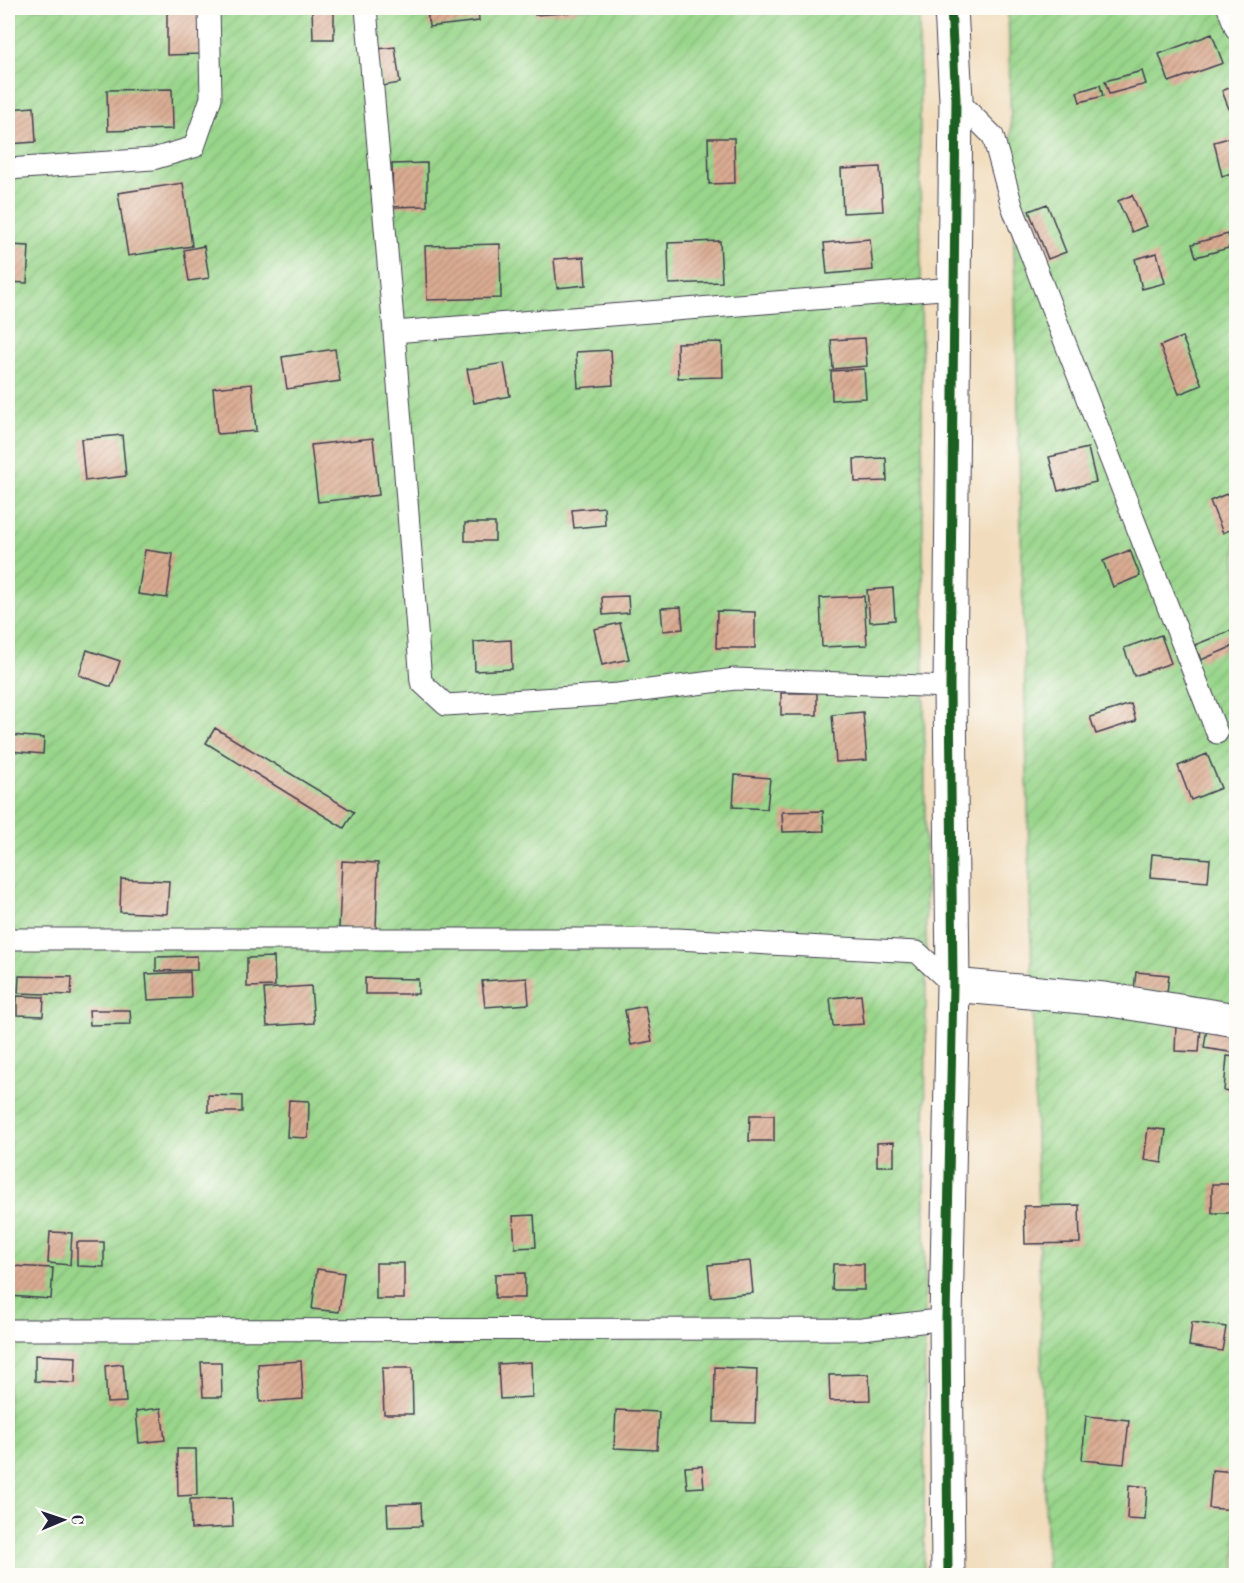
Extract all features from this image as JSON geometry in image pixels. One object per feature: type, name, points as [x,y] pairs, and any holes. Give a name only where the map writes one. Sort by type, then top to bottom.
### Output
[{"type":"street","points":[[948,1575],[946,1318],[953,985],[950,687],[956,99],[951,8]]},
{"type":"street","points":[[953,985],[1104,999],[1236,1020]]},
{"type":"lane","points":[[8,169],[153,159],[194,147],[211,98],[209,8]]},
{"type":"lane","points":[[366,8],[421,682],[446,705],[618,694],[735,679],[950,687]]},
{"type":"lane","points":[[1228,8],[1236,29]]},
{"type":"lane","points":[[956,99],[993,136],[1011,206],[1217,733]]},
{"type":"lane","points":[[394,332],[954,288]]},
{"type":"lane","points":[[8,939],[677,939],[917,952],[953,985]]},
{"type":"lane","points":[[8,1330],[862,1329],[946,1318]]},
{"type":"green space","points":[[8,8],[919,8],[926,937],[924,1575],[8,1576]]},
{"type":"green space","points":[[1008,8],[1236,8],[1236,1575],[1047,1575]]},
{"type":"building","points":[[167,8],[200,8],[201,54],[167,55]]},
{"type":"building","points":[[312,8],[334,8],[334,39],[313,39]]},
{"type":"building","points":[[427,8],[478,8],[479,21],[429,27]]},
{"type":"building","points":[[535,8],[577,8],[577,12],[535,15]]},
{"type":"building","points":[[1212,34],[1223,63],[1169,82],[1159,54]]},
{"type":"building","points":[[395,47],[400,83],[383,86],[378,49]]},
{"type":"building","points":[[1142,71],[1146,84],[1109,94],[1105,81]]},
{"type":"building","points":[[1100,85],[1103,96],[1080,102],[1077,92]]},
{"type":"building","points":[[1236,85],[1236,112],[1231,114],[1222,91]]},
{"type":"building","points":[[172,89],[173,129],[108,131],[107,90]]},
{"type":"building","points":[[34,107],[36,142],[8,144],[8,109]]},
{"type":"building","points":[[1236,136],[1236,172],[1222,176],[1214,142]]},
{"type":"building","points":[[708,138],[734,138],[735,183],[709,184]]},
{"type":"building","points":[[427,163],[427,206],[393,207],[392,164]]},
{"type":"building","points":[[880,167],[883,211],[843,213],[841,169]]},
{"type":"building","points":[[183,183],[192,246],[128,256],[118,193]]},
{"type":"building","points":[[1132,195],[1146,226],[1132,232],[1118,201]]},
{"type":"building","points":[[1047,204],[1066,252],[1048,259],[1029,211]]},
{"type":"building","points":[[1228,234],[1232,247],[1196,257],[1192,244]]},
{"type":"building","points":[[870,239],[873,270],[827,274],[824,243]]},
{"type":"building","points":[[720,241],[722,282],[669,284],[668,243]]},
{"type":"building","points":[[500,244],[501,298],[427,300],[425,246]]},
{"type":"building","points":[[9,245],[29,246],[27,283],[8,282]]},
{"type":"building","points":[[204,246],[209,278],[189,281],[184,250]]},
{"type":"building","points":[[1157,253],[1165,283],[1142,289],[1135,259]]},
{"type":"building","points":[[584,257],[586,285],[557,288],[554,259]]},
{"type":"building","points":[[1182,337],[1202,385],[1179,394],[1160,346]]},
{"type":"building","points":[[865,338],[867,366],[833,369],[831,340]]},
{"type":"building","points":[[722,342],[723,377],[678,378],[677,343]]},
{"type":"building","points":[[335,349],[340,381],[287,389],[282,357]]},
{"type":"building","points":[[611,350],[613,385],[578,388],[576,352]]},
{"type":"building","points":[[504,363],[510,396],[474,403],[467,369]]},
{"type":"building","points":[[864,369],[866,398],[832,400],[831,371]]},
{"type":"building","points":[[252,384],[256,431],[217,434],[213,388]]},
{"type":"building","points":[[122,435],[126,476],[85,481],[81,439]]},
{"type":"building","points":[[373,438],[379,495],[318,502],[311,445]]},
{"type":"building","points":[[1088,448],[1096,482],[1058,491],[1049,457]]},
{"type":"building","points":[[886,458],[887,481],[855,482],[854,459]]},
{"type":"building","points":[[1236,490],[1236,527],[1223,533],[1210,501]]},
{"type":"building","points":[[604,507],[605,525],[574,528],[572,510]]},
{"type":"building","points":[[465,523],[495,523],[495,541],[465,541]]},
{"type":"building","points":[[145,550],[173,554],[167,598],[138,594]]},
{"type":"building","points":[[1130,550],[1140,576],[1113,587],[1103,561]]},
{"type":"building","points":[[893,588],[895,620],[870,622],[867,590]]},
{"type":"building","points":[[628,596],[629,613],[603,615],[602,597]]},
{"type":"building","points":[[864,596],[867,645],[822,647],[820,598]]},
{"type":"building","points":[[681,607],[683,629],[663,631],[661,608]]},
{"type":"building","points":[[717,611],[755,612],[755,648],[716,648]]},
{"type":"building","points":[[620,623],[629,659],[602,665],[594,629]]},
{"type":"building","points":[[1232,630],[1236,645],[1201,660],[1195,645]]},
{"type":"building","points":[[1161,635],[1171,663],[1134,676],[1124,648]]},
{"type":"building","points":[[511,640],[512,669],[475,671],[474,642]]},
{"type":"building","points":[[87,650],[120,661],[111,687],[79,675]]},
{"type":"building","points":[[781,693],[817,693],[817,715],[781,715]]},
{"type":"building","points":[[1131,704],[1136,721],[1096,734],[1090,717]]},
{"type":"building","points":[[863,712],[867,760],[836,762],[832,715]]},
{"type":"building","points":[[215,728],[354,812],[344,828],[206,743]]},
{"type":"building","points":[[11,735],[44,738],[43,754],[10,751]]},
{"type":"building","points":[[1207,754],[1221,788],[1191,800],[1178,766]]},
{"type":"building","points":[[735,775],[770,778],[767,809],[733,807]]},
{"type":"building","points":[[823,811],[824,831],[783,832],[782,812]]},
{"type":"building","points":[[1152,854],[1210,859],[1208,882],[1150,877]]},
{"type":"building","points":[[342,861],[378,863],[376,930],[339,928]]},
{"type":"building","points":[[121,879],[169,881],[167,914],[120,912]]},
{"type":"building","points":[[197,956],[197,970],[156,971],[156,957]]},
{"type":"building","points":[[274,957],[275,986],[247,987],[247,958]]},
{"type":"building","points":[[190,972],[191,998],[148,1000],[146,974]]},
{"type":"building","points":[[1136,972],[1169,975],[1167,993],[1134,989]]},
{"type":"building","points":[[19,976],[72,977],[71,995],[18,993]]},
{"type":"building","points":[[365,978],[418,979],[418,994],[365,994]]},
{"type":"building","points":[[527,978],[529,1004],[485,1007],[482,981]]},
{"type":"building","points":[[311,986],[314,1023],[267,1026],[264,989]]},
{"type":"building","points":[[861,995],[864,1024],[833,1026],[830,998]]},
{"type":"building","points":[[17,996],[44,997],[43,1016],[17,1015]]},
{"type":"building","points":[[645,1006],[652,1041],[631,1045],[625,1010]]},
{"type":"building","points":[[89,1010],[130,1010],[131,1024],[90,1025]]},
{"type":"building","points":[[1176,1025],[1201,1026],[1199,1052],[1175,1051]]},
{"type":"building","points":[[1207,1027],[1236,1031],[1236,1053],[1204,1048]]},
{"type":"building","points":[[1227,1056],[1236,1057],[1236,1093],[1224,1091]]},
{"type":"building","points":[[208,1095],[242,1096],[242,1112],[208,1112]]},
{"type":"building","points":[[289,1100],[309,1101],[308,1138],[287,1137]]},
{"type":"building","points":[[750,1115],[774,1115],[774,1141],[749,1141]]},
{"type":"building","points":[[1148,1128],[1166,1130],[1162,1163],[1144,1160]]},
{"type":"building","points":[[894,1142],[894,1166],[877,1166],[877,1143]]},
{"type":"building","points":[[1212,1184],[1236,1184],[1236,1213],[1212,1213]]},
{"type":"building","points":[[1079,1205],[1080,1243],[1025,1244],[1024,1206]]},
{"type":"building","points":[[534,1215],[536,1247],[515,1248],[513,1216]]},
{"type":"building","points":[[50,1232],[72,1233],[70,1265],[48,1263]]},
{"type":"building","points":[[77,1242],[104,1242],[104,1267],[77,1266]]},
{"type":"building","points":[[750,1261],[753,1293],[711,1297],[708,1265]]},
{"type":"building","points":[[376,1263],[404,1263],[404,1299],[376,1299]]},
{"type":"building","points":[[833,1264],[864,1264],[864,1290],[832,1290]]},
{"type":"building","points":[[11,1266],[53,1268],[51,1299],[9,1296]]},
{"type":"building","points":[[317,1269],[344,1273],[339,1312],[312,1309]]},
{"type":"building","points":[[525,1273],[525,1298],[495,1298],[495,1274]]},
{"type":"building","points":[[1192,1322],[1226,1327],[1222,1351],[1189,1346]]},
{"type":"building","points":[[35,1355],[76,1357],[75,1383],[35,1381]]},
{"type":"building","points":[[301,1361],[303,1399],[260,1402],[258,1364]]},
{"type":"building","points":[[201,1362],[221,1362],[222,1397],[203,1397]]},
{"type":"building","points":[[531,1362],[532,1397],[500,1399],[498,1364]]},
{"type":"building","points":[[123,1364],[126,1402],[107,1403],[105,1366]]},
{"type":"building","points":[[715,1367],[757,1369],[755,1423],[714,1422]]},
{"type":"building","points":[[382,1368],[412,1368],[413,1414],[384,1414]]},
{"type":"building","points":[[869,1374],[870,1400],[830,1401],[829,1375]]},
{"type":"building","points":[[161,1408],[165,1440],[139,1443],[136,1411]]},
{"type":"building","points":[[616,1410],[659,1412],[657,1450],[614,1448]]},
{"type":"building","points":[[1086,1416],[1129,1420],[1124,1464],[1082,1460]]},
{"type":"building","points":[[177,1449],[196,1449],[197,1495],[178,1496]]},
{"type":"building","points":[[702,1466],[704,1487],[687,1488],[685,1467]]},
{"type":"building","points":[[1212,1470],[1236,1472],[1236,1510],[1209,1508]]},
{"type":"building","points":[[1129,1485],[1147,1487],[1145,1520],[1127,1519]]},
{"type":"building","points":[[232,1498],[233,1527],[191,1529],[190,1499]]},
{"type":"building","points":[[421,1503],[422,1526],[388,1527],[387,1504]]},
{"type":"cycle path","points":[[948,1576],[946,1319],[953,985],[950,687],[956,99],[951,8]]}]
